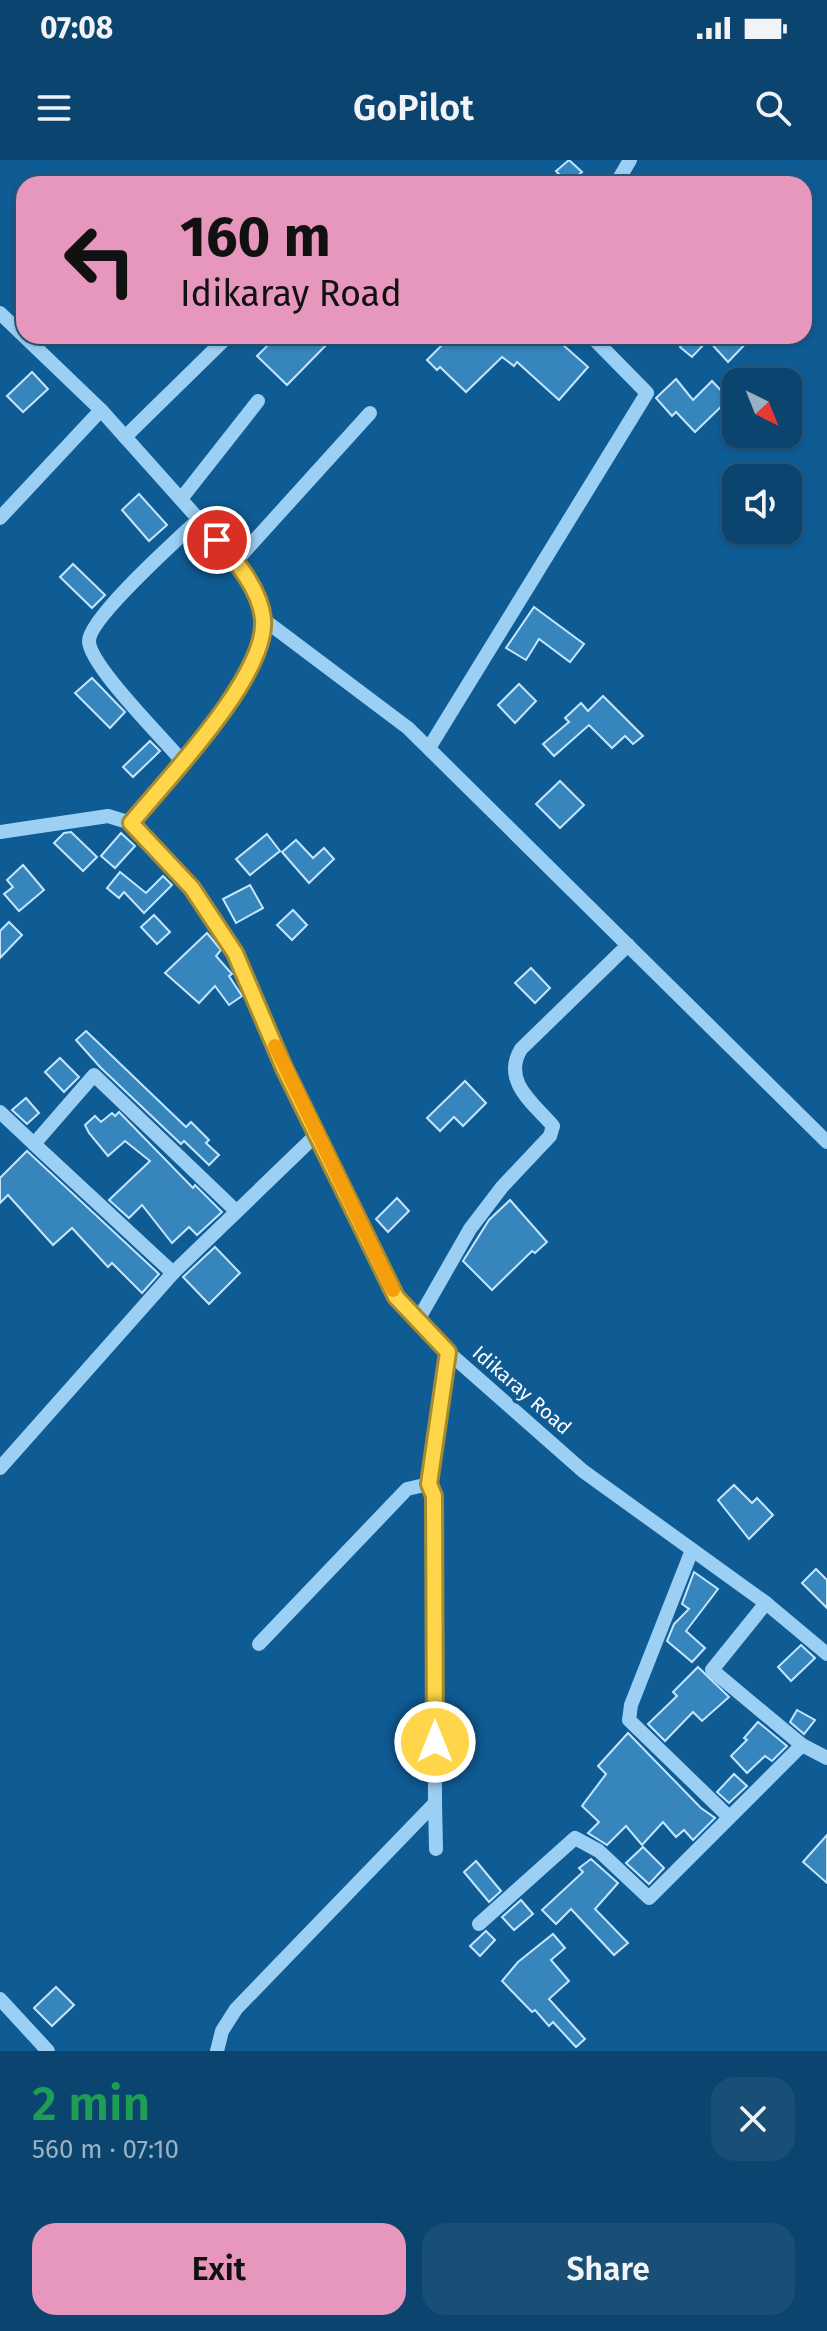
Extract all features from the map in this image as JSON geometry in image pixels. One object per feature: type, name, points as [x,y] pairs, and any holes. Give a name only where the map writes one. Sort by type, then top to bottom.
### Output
[{"type":"street","points":[[0,313],[16,328]]},
{"type":"street","points":[[0,832],[108,816],[131,823],[182,761],[256,660],[263,619],[244,570],[101,410],[32,344]]},
{"type":"street","points":[[125,437],[220,344]]},
{"type":"street","points":[[429,748],[647,393],[599,344]]},
{"type":"street","points":[[181,499],[258,401]]},
{"type":"street","points":[[0,518],[101,410]]},
{"type":"street","points":[[236,561],[370,413]]},
{"type":"street","points":[[182,761],[102,669],[90,650],[88,637],[97,622],[134,582],[199,519]]},
{"type":"street","points":[[263,619],[408,728],[827,1142]]},
{"type":"street","name":"Idikaray Road","points":[[131,823],[192,888],[235,953],[316,1135],[396,1297],[448,1352],[583,1471],[766,1603],[827,1654]]},
{"type":"street","points":[[418,1320],[470,1229],[502,1187],[550,1136],[553,1126],[515,1082],[513,1063],[521,1049],[628,945]]},
{"type":"street","points":[[34,1144],[94,1075],[235,1210]]},
{"type":"street","points":[[0,1112],[173,1273]]},
{"type":"street","points":[[0,1468],[173,1273],[316,1135]]},
{"type":"street","points":[[436,1849],[434,1496],[429,1484],[448,1352]]},
{"type":"street","points":[[259,1644],[407,1489],[429,1484]]},
{"type":"street","points":[[692,1550],[631,1705],[629,1720],[728,1816]]},
{"type":"street","points":[[766,1603],[712,1670],[802,1745],[827,1758]]},
{"type":"street","points":[[479,1924],[575,1838],[599,1851],[649,1898],[802,1745]]},
{"type":"street","points":[[217,2051],[222,2031],[236,2009],[435,1803]]},
{"type":"street","points":[[0,1999],[48,2051]]},
{"type":"building","points":[[569,160],[582,172],[577,176],[561,176],[556,171]]},
{"type":"building","points":[[269,344],[327,344],[287,385],[257,356]]},
{"type":"building","points":[[443,344],[562,344],[588,367],[559,400],[517,362],[514,366],[502,357],[466,392],[440,367],[437,370],[427,360]]},
{"type":"building","points":[[682,344],[704,344],[692,357],[680,347]]},
{"type":"building","points":[[712,344],[745,344],[728,362]]},
{"type":"building","points":[[32,372],[48,389],[23,412],[7,396]]},
{"type":"building","points":[[676,379],[693,400],[712,381],[722,392],[722,406],[695,432],[676,412],[672,416],[656,398]]},
{"type":"building","points":[[139,494],[167,525],[149,541],[122,510]]},
{"type":"building","points":[[73,564],[105,595],[92,608],[60,577]]},
{"type":"building","points":[[534,607],[584,644],[570,662],[539,639],[526,660],[506,648]]},
{"type":"building","points":[[92,678],[125,712],[110,728],[75,693]]},
{"type":"building","points":[[519,684],[536,701],[515,723],[498,705]]},
{"type":"building","points":[[603,696],[643,736],[633,744],[625,736],[612,748],[589,725],[554,756],[543,744],[569,722],[565,718],[581,703],[588,711]]},
{"type":"building","points":[[150,741],[160,751],[133,777],[123,767]]},
{"type":"building","points":[[560,781],[584,805],[560,828],[536,804]]},
{"type":"building","points":[[71,832],[97,857],[83,871],[54,843],[64,833]]},
{"type":"building","points":[[121,833],[135,846],[115,868],[101,856]]},
{"type":"building","points":[[267,834],[280,851],[250,875],[236,859]]},
{"type":"building","points":[[296,840],[313,858],[324,848],[334,859],[309,883],[282,852]]},
{"type":"building","points":[[23,865],[44,890],[19,911],[4,894],[13,887],[7,880]]},
{"type":"building","points":[[120,872],[146,893],[163,876],[172,885],[144,913],[124,892],[119,898],[107,888]]},
{"type":"building","points":[[250,885],[263,908],[236,923],[223,899]]},
{"type":"building","points":[[293,910],[307,925],[292,940],[277,925]]},
{"type":"building","points":[[154,915],[170,932],[157,944],[141,927]]},
{"type":"building","points":[[9,922],[22,935],[0,958],[0,931]]},
{"type":"building","points":[[207,933],[221,950],[216,956],[232,974],[229,976],[242,996],[229,1005],[215,986],[199,1003],[165,973]]},
{"type":"building","points":[[531,968],[550,988],[535,1003],[515,983]]},
{"type":"building","points":[[86,1031],[186,1127],[191,1122],[209,1140],[206,1143],[219,1155],[209,1165],[184,1141],[181,1144],[100,1067],[76,1040]]},
{"type":"building","points":[[60,1058],[79,1077],[64,1092],[45,1072]]},
{"type":"building","points":[[465,1081],[486,1103],[463,1126],[454,1117],[440,1131],[427,1118]]},
{"type":"building","points":[[26,1098],[39,1113],[27,1124],[12,1110]]},
{"type":"building","points":[[119,1112],[193,1188],[195,1185],[222,1212],[197,1235],[189,1227],[172,1243],[142,1205],[129,1218],[109,1200],[150,1161],[125,1141],[108,1156],[89,1133],[85,1125],[95,1116],[101,1122],[112,1113],[115,1116]]},
{"type":"building","points":[[27,1151],[159,1274],[142,1293],[112,1263],[108,1267],[72,1228],[53,1245],[8,1195],[0,1203],[0,1178]]},
{"type":"building","points":[[397,1198],[409,1211],[388,1232],[376,1219]]},
{"type":"building","points":[[510,1200],[547,1242],[535,1253],[532,1251],[492,1290],[463,1261],[489,1220]]},
{"type":"building","points":[[215,1247],[240,1273],[209,1304],[183,1277]]},
{"type":"building","points":[[734,1485],[752,1503],[757,1498],[773,1515],[749,1539],[718,1500]]},
{"type":"building","points":[[816,1569],[827,1580],[827,1608],[802,1583]]},
{"type":"building","points":[[694,1572],[718,1589],[686,1631],[705,1648],[692,1662],[667,1641],[674,1624],[689,1609],[682,1604]]},
{"type":"building","points":[[801,1645],[815,1658],[791,1681],[778,1667]]},
{"type":"building","points":[[698,1667],[729,1697],[702,1721],[693,1712],[665,1741],[648,1724],[677,1696],[673,1692]]},
{"type":"building","points":[[797,1710],[815,1720],[804,1734],[790,1722]]},
{"type":"building","points":[[758,1722],[787,1746],[772,1761],[765,1756],[747,1773],[731,1756],[747,1740],[744,1738]]},
{"type":"building","points":[[628,1733],[701,1808],[715,1818],[693,1840],[684,1830],[676,1837],[663,1822],[642,1845],[626,1826],[607,1845],[588,1833],[599,1822],[582,1806],[606,1774],[598,1766]]},
{"type":"building","points":[[734,1774],[747,1786],[729,1803],[717,1792]]},
{"type":"building","points":[[827,1835],[827,1883],[803,1862]]},
{"type":"building","points":[[643,1847],[664,1868],[649,1884],[626,1863]]},
{"type":"building","points":[[591,1859],[618,1883],[595,1909],[628,1943],[614,1955],[571,1909],[556,1924],[542,1910],[583,1872],[579,1868]]},
{"type":"building","points":[[476,1861],[501,1891],[489,1902],[464,1872]]},
{"type":"building","points":[[521,1900],[533,1914],[514,1930],[502,1917]]},
{"type":"building","points":[[486,1931],[495,1940],[480,1956],[470,1946]]},
{"type":"building","points":[[553,1934],[565,1948],[551,1960],[569,1981],[549,1999],[585,2039],[576,2047],[553,2022],[549,2026],[502,1981],[518,1962]]},
{"type":"building","points":[[56,1987],[74,2005],[52,2026],[34,2008]]},
{"type":"slow traffic","points":[[275,1046],[351,1210],[393,1290]]},
{"type":"route","points":[[217,540],[244,570],[263,619],[256,660],[228,703],[131,823],[192,888],[235,953],[284,1068],[396,1297],[448,1352],[429,1484],[434,1496],[435,1742]]}]
